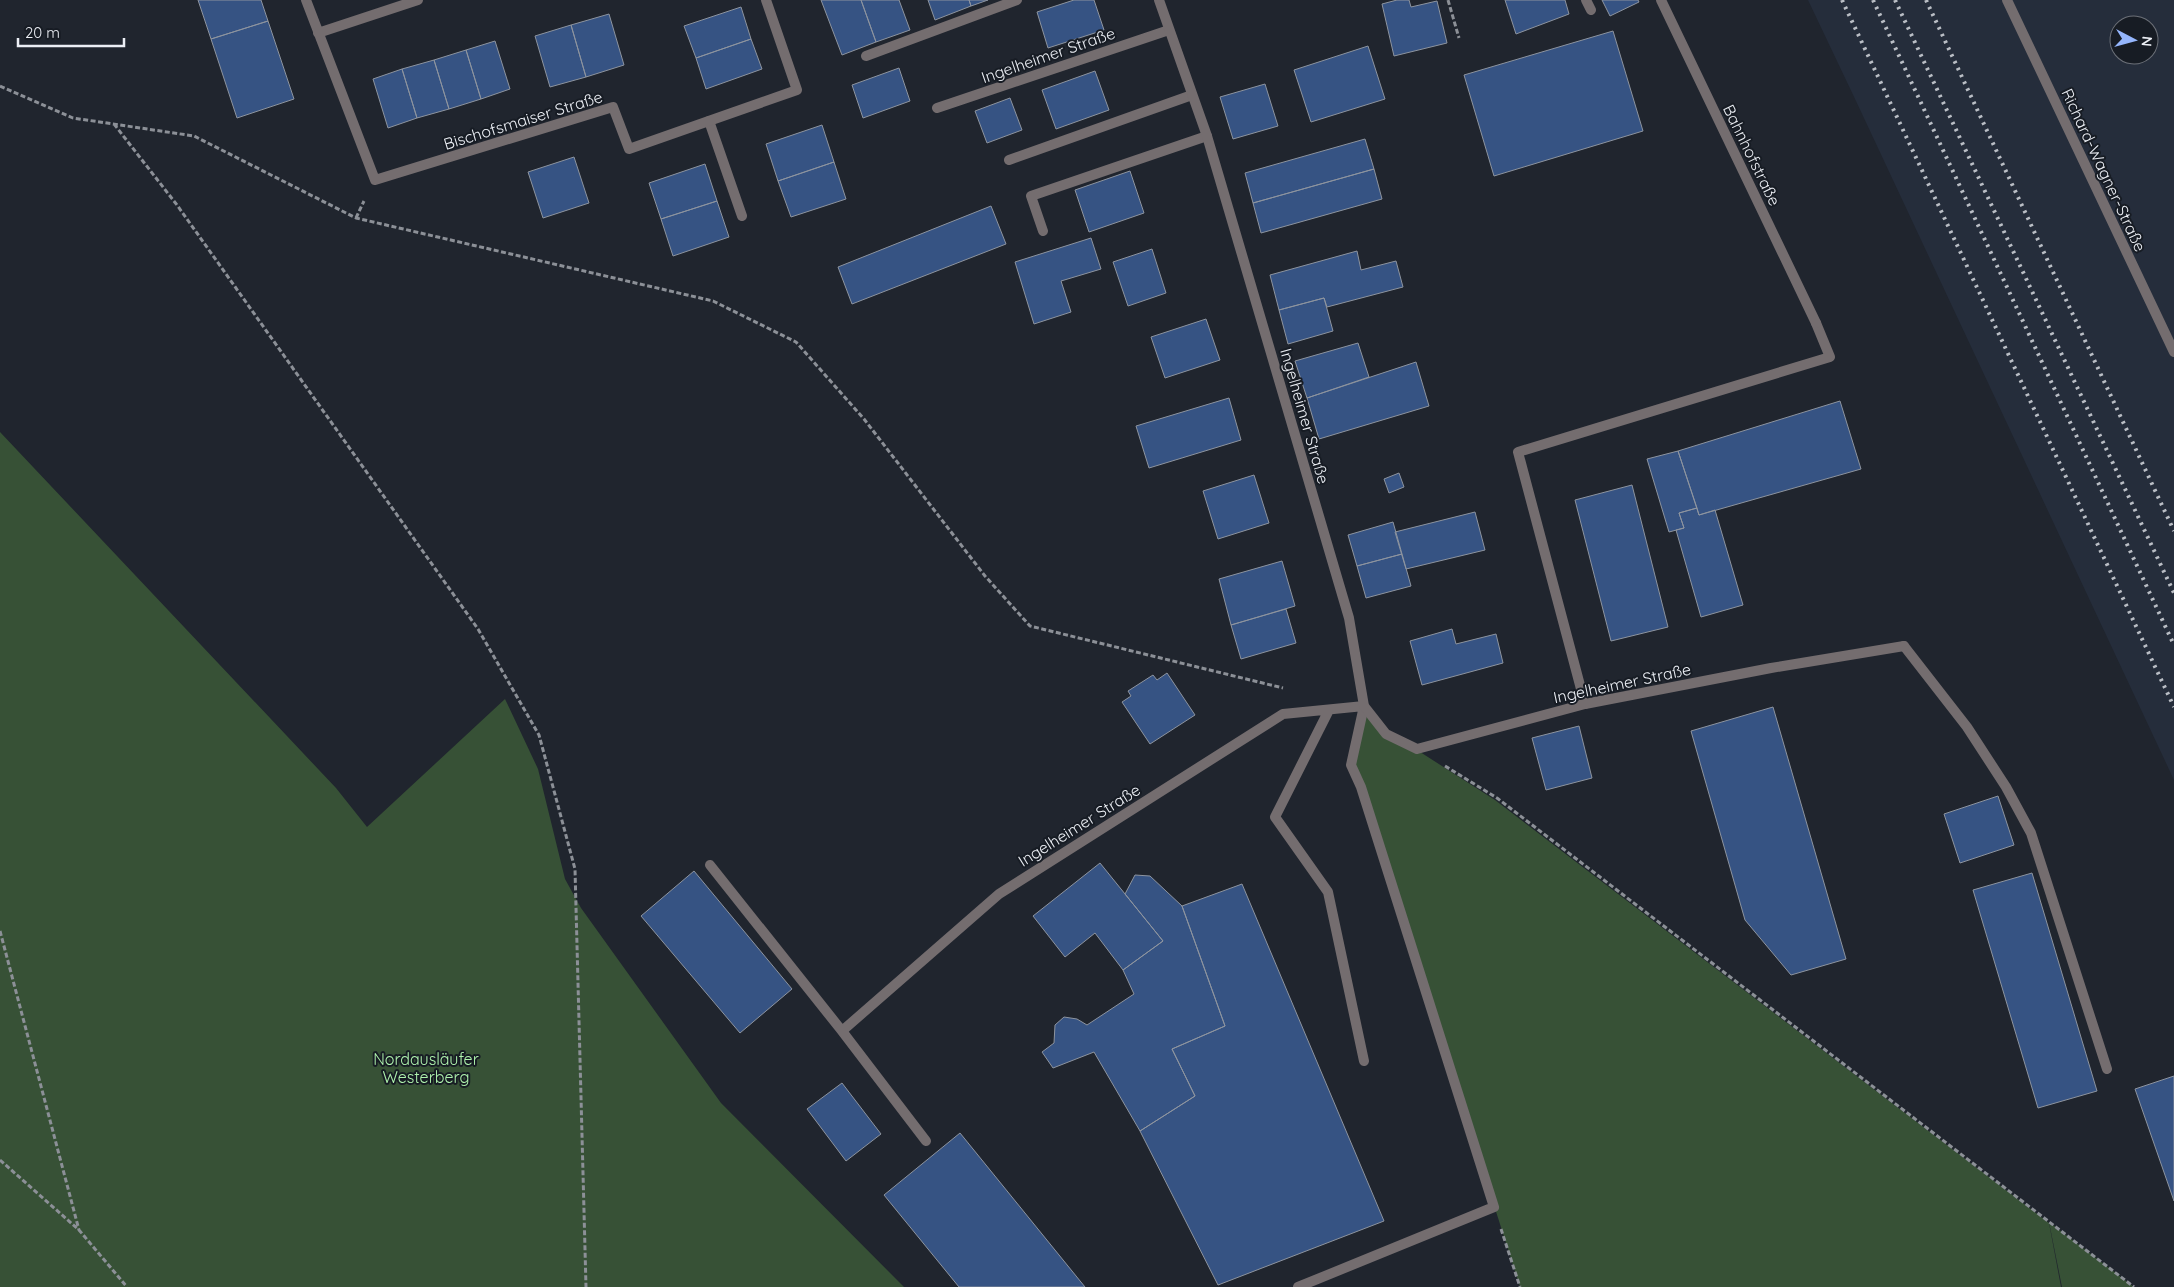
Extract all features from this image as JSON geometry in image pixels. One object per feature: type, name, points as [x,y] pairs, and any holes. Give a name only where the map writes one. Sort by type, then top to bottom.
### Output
[{"type":"street","points":[[306,0],[318,33],[418,0]]},
{"type":"street","name":"Bischofsmaiser Straße","points":[[318,33],[375,180],[613,107],[630,149],[797,90],[766,0]]},
{"type":"street","points":[[866,56],[1018,0]]},
{"type":"street","name":"Ingelheimer Straße","points":[[1158,0],[1207,136],[1349,618],[1364,706],[1386,734],[1417,749],[1585,704],[1771,668],[1904,646],[1967,727],[2006,787],[2031,833],[2107,1069]]},
{"type":"street","points":[[1586,0],[1591,10]]},
{"type":"street","name":"Bahnhofstraße","points":[[1585,704],[1518,452],[1830,357],[1816,323],[1661,0]]},
{"type":"street","name":"Richard-Wagner-Straße","points":[[2007,0],[2174,352]]},
{"type":"street","name":"Ingelheimer Straße","points":[[937,108],[1169,30]]},
{"type":"street","points":[[1009,160],[1192,95]]},
{"type":"street","points":[[709,121],[742,216]]},
{"type":"street","points":[[1043,232],[1031,196],[1207,136]]},
{"type":"street","points":[[1298,1287],[1494,1206],[1361,787],[1351,765],[1364,706]]},
{"type":"street","name":"Ingelheimer Straße","points":[[842,1031],[999,894],[1282,714],[1364,706]]},
{"type":"street","points":[[1329,710],[1275,818],[1328,892],[1364,1061]]},
{"type":"street","points":[[710,865],[842,1031],[926,1141]]},
{"type":"path","points":[[1448,0],[1458,38]]},
{"type":"path","points":[[0,86],[73,118],[194,136],[356,218],[713,301],[796,342],[864,419],[985,576],[1030,626],[1291,690]]},
{"type":"path","points":[[114,124],[177,205],[478,629],[539,735],[575,868],[586,1287]]},
{"type":"path","points":[[1417,749],[1497,798],[2134,1287]]},
{"type":"path","points":[[0,932],[78,1230]]},
{"type":"path","points":[[0,1160],[78,1230],[127,1287]]},
{"type":"path","points":[[1494,1206],[1520,1287]]},
{"type":"shaded area","points":[[1808,0],[2174,0],[2174,780],[1856,101]]},
{"type":"green space","name":"Nordausläufer Westerberg","points":[[0,432],[336,788],[367,827],[505,699],[538,769],[565,879],[581,908],[721,1103],[904,1287],[0,1287]]},
{"type":"green space","points":[[1364,707],[1386,735],[1417,750],[1495,800],[2049,1223],[2061,1287],[1520,1287],[1361,787],[1352,764]]},
{"type":"green space","points":[[2049,1222],[2134,1287],[2062,1287]]},
{"type":"building","points":[[198,0],[261,0],[268,21],[211,39]]},
{"type":"building","points":[[821,0],[861,0],[876,42],[842,55]]},
{"type":"building","points":[[861,0],[899,0],[910,30],[876,42]]},
{"type":"building","points":[[928,0],[969,0],[971,6],[935,20]]},
{"type":"building","points":[[969,0],[988,0],[971,6]]},
{"type":"building","points":[[1074,0],[1094,0],[1104,30],[1048,48],[1037,12]]},
{"type":"building","points":[[1397,0],[1409,0],[1411,7],[1437,1],[1447,43],[1394,56],[1382,4]]},
{"type":"building","points":[[1505,0],[1565,0],[1569,14],[1516,34]]},
{"type":"building","points":[[1602,0],[1638,0],[1639,2],[1610,16]]},
{"type":"building","points":[[741,7],[751,39],[696,58],[684,26]]},
{"type":"building","points":[[609,14],[624,65],[586,77],[571,25]]},
{"type":"building","points":[[268,21],[294,99],[237,118],[211,39]]},
{"type":"building","points":[[571,25],[586,77],[550,87],[535,36]]},
{"type":"building","points":[[1613,31],[1643,131],[1494,176],[1464,75]]},
{"type":"building","points":[[751,39],[762,69],[706,89],[696,58]]},
{"type":"building","points":[[495,41],[510,89],[481,99],[466,50]]},
{"type":"building","points":[[1368,46],[1385,99],[1311,122],[1294,70]]},
{"type":"building","points":[[466,50],[481,99],[449,109],[434,60]]},
{"type":"building","points":[[434,60],[449,109],[417,118],[402,69]]},
{"type":"building","points":[[899,68],[910,101],[863,118],[852,85]]},
{"type":"building","points":[[402,69],[417,118],[388,128],[373,79]]},
{"type":"building","points":[[1095,71],[1109,110],[1056,129],[1042,90]]},
{"type":"building","points":[[1265,84],[1278,126],[1233,139],[1220,97]]},
{"type":"building","points":[[1010,98],[1022,130],[987,143],[975,111]]},
{"type":"building","points":[[822,125],[834,162],[778,181],[766,144]]},
{"type":"building","points":[[1365,139],[1374,169],[1253,203],[1245,173]]},
{"type":"building","points":[[574,157],[589,203],[543,218],[528,172]]},
{"type":"building","points":[[834,162],[846,199],[791,217],[778,181]]},
{"type":"building","points":[[705,164],[717,201],[661,219],[649,183]]},
{"type":"building","points":[[1374,169],[1382,199],[1261,233],[1253,203]]},
{"type":"building","points":[[1130,171],[1144,213],[1089,232],[1075,190]]},
{"type":"building","points":[[717,201],[729,237],[673,256],[661,219]]},
{"type":"building","points":[[991,206],[1006,244],[852,304],[838,267]]},
{"type":"building","points":[[1091,238],[1101,269],[1061,281],[1071,312],[1034,324],[1015,262]]},
{"type":"building","points":[[1152,249],[1166,293],[1128,306],[1113,262]]},
{"type":"building","points":[[1357,251],[1361,270],[1396,261],[1403,287],[1327,307],[1324,298],[1279,310],[1270,275]]},
{"type":"building","points":[[1324,298],[1333,331],[1288,344],[1279,310]]},
{"type":"building","points":[[1206,319],[1220,360],[1165,378],[1151,337]]},
{"type":"building","points":[[1358,343],[1369,377],[1307,398],[1295,361]]},
{"type":"building","points":[[1416,362],[1429,406],[1319,439],[1307,398]]},
{"type":"building","points":[[1229,398],[1241,440],[1149,468],[1136,426]]},
{"type":"building","points":[[1840,401],[1861,469],[1699,515],[1678,451]]},
{"type":"building","points":[[1678,451],[1697,508],[1679,513],[1684,528],[1669,532],[1647,459]]},
{"type":"building","points":[[1399,473],[1404,487],[1389,493],[1384,479]]},
{"type":"building","points":[[1254,475],[1269,523],[1218,539],[1203,491]]},
{"type":"building","points":[[1632,485],[1668,627],[1611,641],[1575,500]]},
{"type":"building","points":[[1697,508],[1699,515],[1715,510],[1743,605],[1701,617],[1676,530],[1684,528],[1679,513]]},
{"type":"building","points":[[1475,512],[1485,550],[1406,569],[1395,532]]},
{"type":"building","points":[[1393,522],[1402,554],[1357,566],[1348,535]]},
{"type":"building","points":[[1402,554],[1411,586],[1366,598],[1357,566]]},
{"type":"building","points":[[1282,561],[1295,606],[1231,625],[1219,579]]},
{"type":"building","points":[[1286,609],[1296,643],[1241,659],[1231,625]]},
{"type":"building","points":[[1452,629],[1456,644],[1496,634],[1503,663],[1422,685],[1410,641]]},
{"type":"building","points":[[1167,673],[1195,715],[1150,744],[1122,702],[1131,696],[1128,691],[1153,675],[1157,680]]},
{"type":"building","points":[[1773,707],[1846,959],[1791,975],[1745,920],[1691,731]]},
{"type":"building","points":[[1579,726],[1592,778],[1546,790],[1532,738]]},
{"type":"building","points":[[1998,796],[2014,845],[1960,863],[1944,814]]},
{"type":"building","points":[[1100,863],[1163,941],[1123,970],[1095,933],[1065,957],[1033,916]]},
{"type":"building","points":[[694,871],[792,989],[740,1033],[641,916]]},
{"type":"building","points":[[2032,873],[2097,1091],[2038,1108],[1973,890]]},
{"type":"building","points":[[1135,875],[1150,876],[1182,906],[1225,1026],[1172,1049],[1195,1096],[1140,1131],[1094,1052],[1053,1068],[1042,1052],[1054,1043],[1055,1025],[1064,1017],[1077,1019],[1087,1025],[1134,994],[1123,970],[1163,941],[1125,894]]},
{"type":"building","points":[[1242,884],[1384,1221],[1218,1285],[1140,1131],[1195,1096],[1172,1049],[1225,1026],[1182,906]]},
{"type":"building","points":[[2174,1076],[2174,1201],[2135,1089]]},
{"type":"building","points":[[842,1083],[881,1134],[846,1161],[807,1109]]},
{"type":"building","points":[[960,1133],[1085,1287],[959,1287],[884,1195]]},
{"type":"railway","points":[[1842,0],[2174,707]]},
{"type":"railway","points":[[1873,0],[2174,645]]},
{"type":"railway","points":[[1895,0],[2174,593]]},
{"type":"railway","points":[[1926,0],[2174,531]]}]
